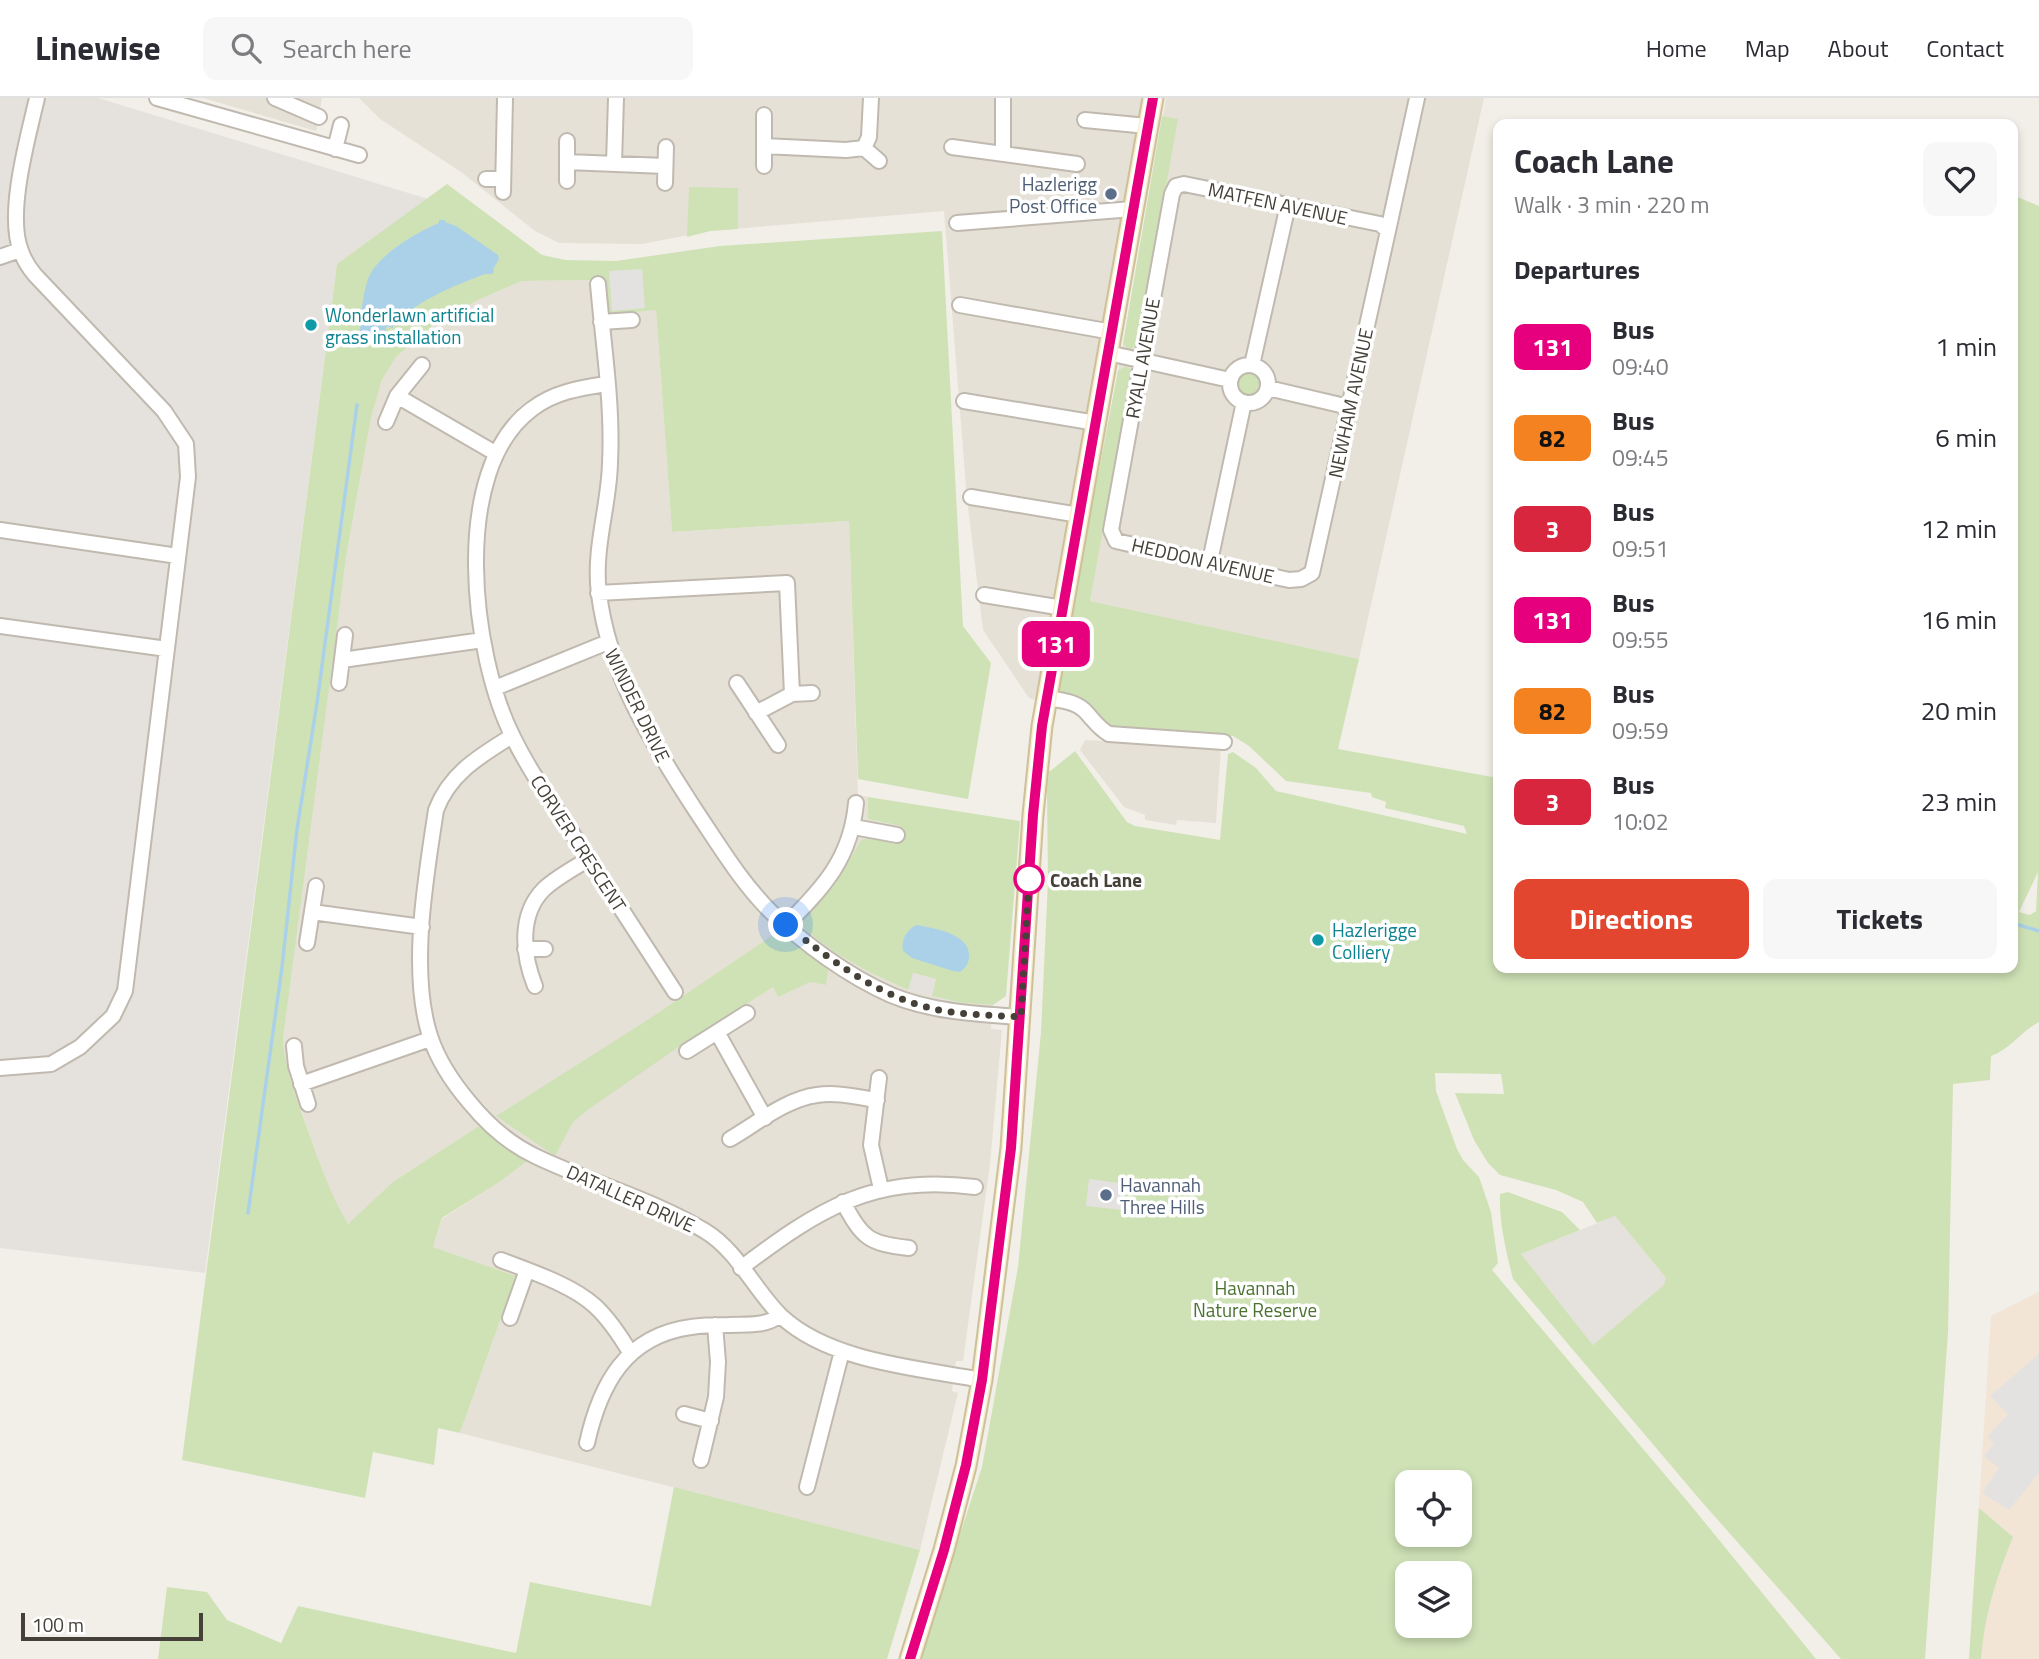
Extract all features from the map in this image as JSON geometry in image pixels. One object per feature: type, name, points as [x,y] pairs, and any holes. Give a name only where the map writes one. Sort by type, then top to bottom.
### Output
[{"type":"street","points":[[0,1068],[51,1064],[80,1047],[113,1016],[125,991],[188,477],[186,443],[151,397],[35,275],[20,250],[16,217],[19,185],[37,98]]},
{"type":"street","points":[[157,98],[359,155]]},
{"type":"street","points":[[275,98],[310,118]]},
{"type":"street","points":[[486,179],[503,186],[505,98]]},
{"type":"street","points":[[614,164],[616,98]]},
{"type":"street","points":[[864,148],[869,137],[871,98]]},
{"type":"street","points":[[1003,98],[1003,154]]},
{"type":"street","points":[[910,1659],[966,1465],[982,1380],[1011,1148],[1037,773],[1046,698],[1153,98]]},
{"type":"street","name":"NEWHAM AVENUE","points":[[1301,579],[1312,573],[1349,407],[1384,228],[1417,98]]},
{"type":"street","points":[[764,115],[764,166]]},
{"type":"street","points":[[1085,120],[1147,126]]},
{"type":"street","points":[[334,149],[341,125]]},
{"type":"street","points":[[566,181],[567,141]]},
{"type":"street","points":[[764,146],[846,150],[864,148],[880,161]]},
{"type":"street","points":[[664,183],[666,147]]},
{"type":"street","points":[[951,147],[1077,164]]},
{"type":"street","points":[[567,162],[665,166]]},
{"type":"street","name":"MATFEN AVENUE","points":[[1177,186],[1184,184],[1288,205],[1384,228]]},
{"type":"street","name":"RYALL AVENUE","points":[[1111,530],[1172,194],[1177,186]]},
{"type":"street","points":[[1252,365],[1288,205]]},
{"type":"street","points":[[957,223],[1133,209]]},
{"type":"street","points":[[0,257],[20,250]]},
{"type":"street","name":"WINDER DRIVE","points":[[598,284],[611,444],[606,508],[597,567],[598,593],[608,642],[636,710],[662,759],[752,891],[786,925],[856,977],[892,995],[931,1009],[1021,1017]]},
{"type":"street","points":[[960,305],[1112,332]]},
{"type":"street","points":[[601,322],[632,320]]},
{"type":"street","points":[[1108,353],[1230,380]]},
{"type":"street","points":[[386,422],[397,396],[422,365]]},
{"type":"street","points":[[1252,365],[1259,367],[1267,377],[1268,388],[1261,398],[1244,402],[1237,399],[1231,391],[1230,380],[1233,372],[1242,366],[1252,365]]},
{"type":"street","name":"CORVER CRESCENT","points":[[606,384],[569,391],[547,399],[520,419],[495,453],[485,484],[478,525],[478,614],[495,688],[512,736],[675,992]]},
{"type":"street","points":[[1268,388],[1349,407]]},
{"type":"street","points":[[397,396],[495,453]]},
{"type":"street","points":[[964,401],[1096,423]]},
{"type":"street","points":[[1209,561],[1244,402]]},
{"type":"street","points":[[971,497],[1079,515]]},
{"type":"street","points":[[0,530],[178,556]]},
{"type":"street","name":"HEDDON AVENUE","points":[[1111,530],[1116,541],[1289,580],[1301,579]]},
{"type":"street","points":[[598,593],[788,583],[792,694]]},
{"type":"street","points":[[984,595],[1063,608]]},
{"type":"street","points":[[0,626],[167,649]]},
{"type":"street","points":[[339,683],[345,635]]},
{"type":"street","points":[[342,660],[483,640]]},
{"type":"street","points":[[495,688],[608,642]]},
{"type":"street","points":[[737,683],[778,745]]},
{"type":"street","points":[[756,713],[792,694],[812,693]]},
{"type":"street","points":[[1046,698],[1070,702],[1082,708],[1098,727],[1109,734],[1224,742]]},
{"type":"street","name":"DATALLER DRIVE","points":[[512,736],[472,760],[442,794],[432,834],[420,973],[425,1019],[430,1038],[444,1067],[462,1093],[482,1118],[534,1156],[661,1209],[706,1232],[722,1244],[780,1315],[794,1327],[842,1351],[982,1380]]},
{"type":"street","points":[[786,925],[822,886],[838,863],[854,827],[856,803]]},
{"type":"street","points":[[854,827],[897,835]]},
{"type":"street","points":[[535,986],[525,949],[528,920],[537,897],[551,884],[589,859]]},
{"type":"street","points":[[307,943],[316,886]]},
{"type":"street","points":[[312,912],[422,927]]},
{"type":"street","points":[[525,949],[545,948]]},
{"type":"street","points":[[687,1051],[747,1013]]},
{"type":"street","points":[[717,1032],[765,1118]]},
{"type":"street","points":[[301,1084],[430,1038]]},
{"type":"street","points":[[294,1046],[296,1066],[308,1104]]},
{"type":"street","points":[[879,1078],[871,1145],[881,1189]]},
{"type":"street","points":[[730,1139],[793,1102],[816,1095],[842,1094],[877,1100]]},
{"type":"street","points":[[741,1268],[809,1220],[843,1202],[881,1189],[923,1184],[975,1187]]},
{"type":"street","points":[[843,1202],[860,1230],[876,1244],[909,1248]]},
{"type":"street","points":[[501,1260],[563,1286],[593,1304],[617,1332],[631,1354]]},
{"type":"street","points":[[510,1318],[527,1270]]},
{"type":"street","points":[[587,1443],[594,1414],[606,1384],[631,1354],[651,1339],[690,1327],[766,1323],[780,1315]]},
{"type":"street","points":[[701,1460],[717,1385],[715,1325]]},
{"type":"street","points":[[807,1487],[842,1351]]},
{"type":"street","points":[[684,1414],[711,1421]]},
{"type":"shaded area","points":[[0,98],[98,98],[428,199],[337,264],[205,1273],[0,1248]]},
{"type":"shaded area","points":[[203,98],[322,98],[316,131]]},
{"type":"shaded area","points":[[359,98],[1151,98],[1042,702],[1029,698],[983,630],[967,499],[944,211],[710,231],[642,244],[559,243],[535,231],[461,172],[380,119]]},
{"type":"shaded area","points":[[1166,98],[1484,98],[1359,659],[1075,598]]},
{"type":"shaded area","points":[[642,269],[645,308],[612,311],[609,271]]},
{"type":"shaded area","points":[[603,280],[656,310],[672,532],[849,521],[858,795],[868,797],[868,819],[901,826],[897,844],[868,838],[850,856],[834,886],[801,920],[871,973],[908,990],[963,1003],[993,1005],[991,1029],[1002,1030],[990,1164],[963,1361],[956,1361],[952,1391],[958,1393],[920,1550],[460,1433],[516,1276],[433,1247],[442,1219],[498,1183],[529,1159],[505,1147],[479,1126],[348,1224],[332,1198],[286,1068],[283,1039],[318,756],[346,558],[371,418],[382,380],[396,357],[433,325],[480,299],[522,281]]},
{"type":"shaded area","points":[[1085,740],[1221,747],[1216,823],[1177,820],[1176,825],[1145,820],[1145,815],[1124,807],[1080,750]]},
{"type":"shaded area","points":[[912,973],[936,979],[932,996],[908,990]]},
{"type":"shaded area","name":"Havannah Three Hills","points":[[1089,1179],[1126,1184],[1123,1210],[1086,1206]]},
{"type":"shaded area","points":[[1615,1216],[1666,1278],[1665,1285],[1593,1345],[1521,1254]]},
{"type":"shaded area","points":[[2039,1292],[2039,1659],[1969,1659],[1991,1316]]},
{"type":"shaded area","points":[[2039,1354],[2039,1473],[2009,1510],[1982,1493],[1999,1468],[1984,1456],[1994,1443],[1987,1437],[2008,1414],[1990,1396]]},
{"type":"green space","points":[[1162,116],[1178,119],[1138,345],[1129,350],[1123,344]]},
{"type":"green space","points":[[447,184],[542,255],[566,260],[616,261],[720,246],[942,231],[963,626],[991,663],[968,799],[858,779],[849,521],[672,532],[656,310],[611,314],[607,310],[602,280],[522,281],[480,299],[433,325],[396,357],[382,380],[371,418],[346,558],[283,1039],[286,1063],[317,1157],[348,1224],[393,1182],[479,1126],[505,1147],[530,1159],[498,1183],[442,1218],[433,1247],[516,1276],[460,1433],[438,1428],[434,1465],[373,1452],[365,1498],[182,1460],[337,264]]},
{"type":"green space","points":[[689,187],[738,188],[738,229],[710,231],[687,237]]},
{"type":"green space","name":"Havannah Nature Reserve","points":[[2018,197],[2039,206],[2039,1022],[1991,1056],[1990,1080],[1953,1084],[1948,1332],[1925,1659],[1841,1659],[1701,1501],[1513,1279],[1500,1205],[1500,1194],[1508,1192],[1562,1212],[1580,1230],[1521,1254],[1593,1345],[1664,1285],[1666,1278],[1615,1216],[1597,1223],[1583,1202],[1556,1190],[1500,1175],[1488,1163],[1474,1140],[1455,1093],[1504,1094],[1501,1074],[1435,1073],[1436,1091],[1457,1149],[1479,1177],[1491,1212],[1498,1263],[1492,1270],[1693,1508],[1816,1659],[919,1659],[982,1467],[1018,1267],[1041,1032],[1048,881],[1049,772],[1075,751],[1127,822],[1135,826],[1220,840],[1228,754],[1233,752],[1256,768],[1276,791],[1467,834],[1464,826],[1385,808],[1386,802],[1372,797],[1371,793],[1286,781],[1249,746],[1233,736],[1107,726],[1085,705],[1057,690],[1118,371],[1126,366],[1132,371],[1090,601],[1359,659],[1338,749],[1493,777],[1493,973],[2018,973]],"holes":[[[2038,872],[2036,911],[2030,915],[2019,912]]]},
{"type":"green space","points":[[1247,371],[1255,375],[1259,383],[1255,391],[1247,395],[1239,391],[1235,383],[1239,375]]},
{"type":"green space","points":[[868,797],[1020,821],[1006,996],[993,1005],[963,1003],[932,996],[936,979],[913,973],[908,990],[836,953],[805,930],[801,920],[834,886],[861,840],[868,838],[897,844],[900,826],[868,819]]},
{"type":"green space","points":[[779,931],[828,970],[826,985],[810,982],[778,997],[773,987],[683,1044],[589,1109],[573,1122],[555,1156],[496,1116],[646,1021]]},
{"type":"green space","points":[[674,1487],[920,1550],[887,1659],[158,1659],[167,1587],[207,1592],[227,1620],[281,1643],[298,1606],[516,1653],[530,1582],[651,1606]]},
{"type":"green space","points":[[1979,1508],[2013,1537],[1992,1596],[1981,1659],[1969,1659]]},
{"type":"water","points":[[439,220],[456,226],[498,255],[494,271],[425,301],[403,315],[393,324],[393,328],[387,326],[383,337],[378,337],[378,334],[361,348],[359,343],[363,303],[368,279],[373,270],[399,245],[439,223]]},
{"type":"water","points":[[916,925],[950,934],[965,943],[969,958],[965,968],[960,972],[953,971],[912,958],[903,951],[905,936]]},
{"type":"waterway","points":[[248,1213],[282,967],[297,829],[317,703],[357,405]]},
{"type":"waterway","points":[[2018,925],[2039,931]]},
{"type":"bus line","name":"131","points":[[910,1659],[944,1550],[966,1465],[982,1380],[1011,1148],[1033,815],[1042,726],[1153,98]]},
{"type":"place","name":"Hazlerigg Post Office","points":[[1111,194]]},
{"type":"place","name":"Wonderlawn artificial grass installation","points":[[311,325]]},
{"type":"place","name":"Coach Lane","points":[[1029,879]]},
{"type":"place","name":"Hazlerigge Colliery","points":[[1318,940]]},
{"type":"place","name":"Havannah Three Hills","points":[[1106,1195]]},
{"type":"route","points":[[786,925],[856,977],[892,995],[931,1009],[1021,1017],[1029,879]]}]
